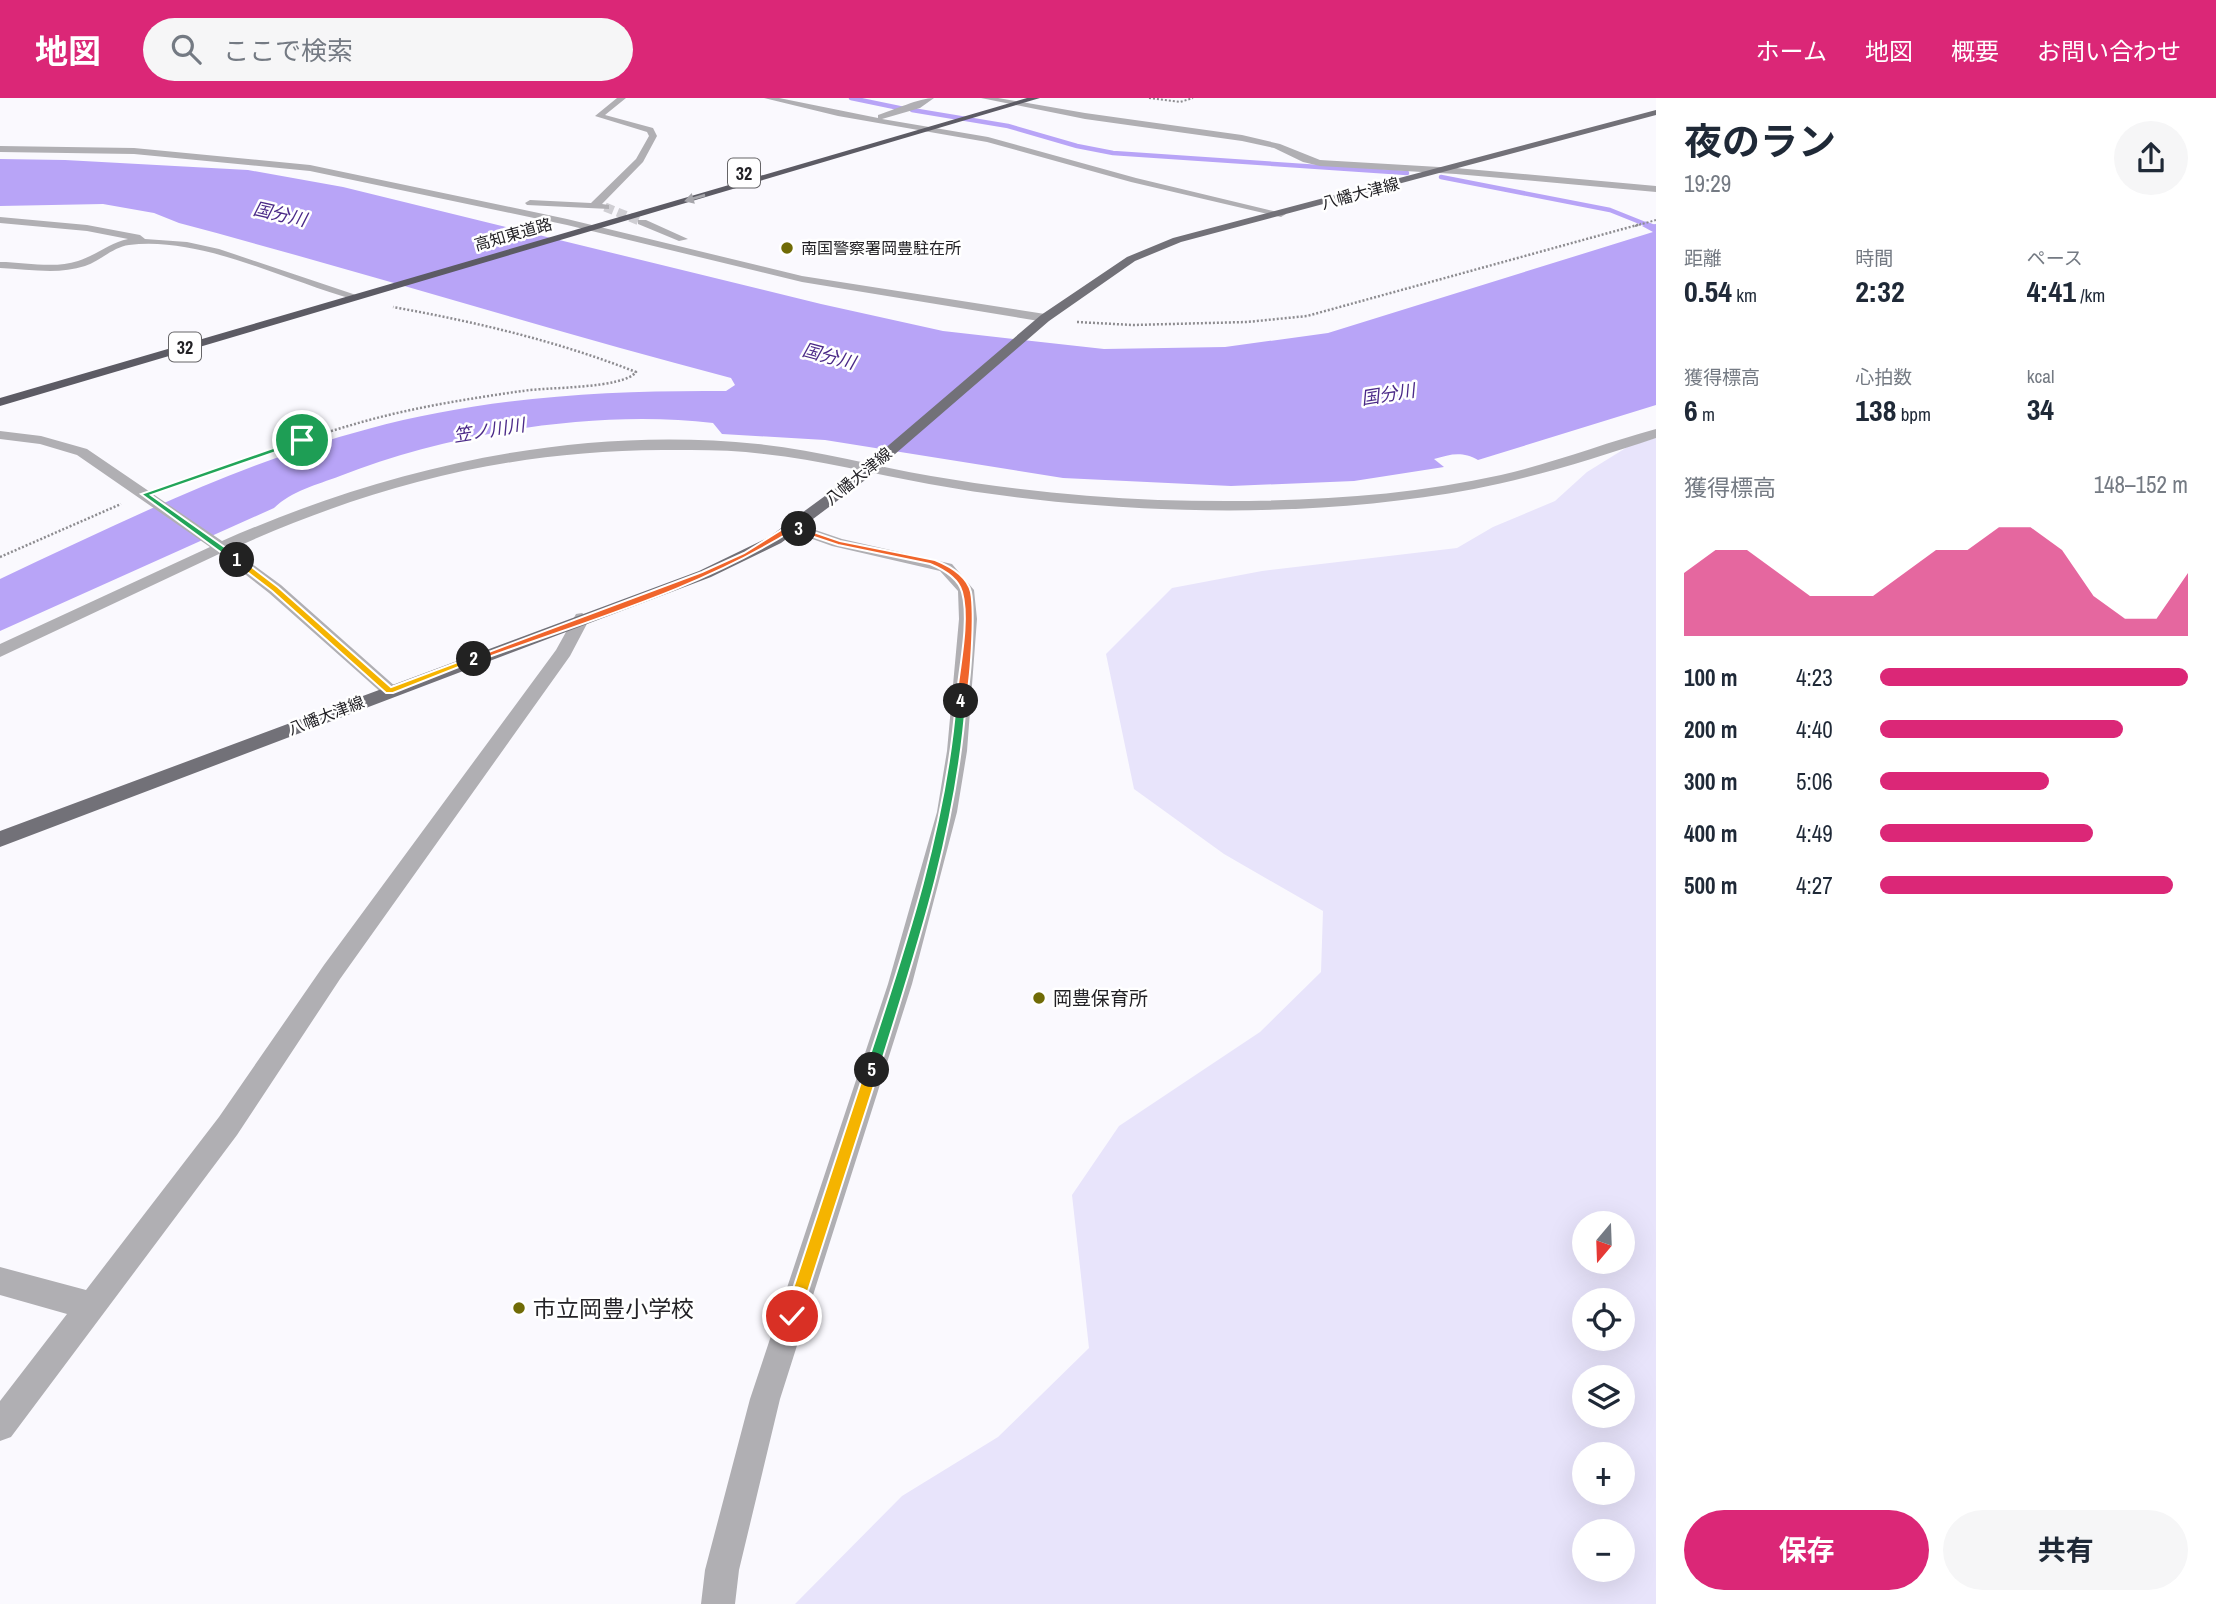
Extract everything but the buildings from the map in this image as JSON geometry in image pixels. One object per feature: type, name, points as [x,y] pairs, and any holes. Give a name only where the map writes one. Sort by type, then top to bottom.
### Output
[{"type":"highway","name":"高知東道路","points":[[701,185],[913,126],[948,124],[1036,98]]},
{"type":"highway","name":"高知東道路","points":[[0,390],[337,292],[370,293],[933,124],[961,111],[1002,99]]},
{"type":"highway","name":"高知東道路","points":[[541,230],[621,207]]},
{"type":"highway","name":"高知東道路","points":[[0,402],[355,292],[514,238]]},
{"type":"main road","name":"八幡大津線","points":[[0,839],[705,574],[747,555],[792,527],[870,468],[1043,319],[1131,259],[1177,240],[1656,112]]},
{"type":"street","points":[[459,200],[469,197],[600,206],[640,160],[653,136],[650,130],[645,128],[599,116],[622,98]]},
{"type":"street","points":[[768,98],[838,114],[913,126]]},
{"type":"street","points":[[838,114],[888,117],[930,98]]},
{"type":"street","points":[[985,98],[1085,116],[1242,138],[1286,149],[1313,162],[1656,189]]},
{"type":"street","points":[[933,124],[1134,180],[1281,214]]},
{"type":"street","points":[[0,149],[134,151],[310,168],[387,182],[567,222],[802,279],[1043,319]]},
{"type":"street","points":[[0,220],[87,228],[183,246],[266,267],[337,292]]},
{"type":"street","points":[[642,222],[688,241],[721,261]]},
{"type":"street","points":[[87,228],[127,242],[183,246]]},
{"type":"street","points":[[0,265],[81,264],[127,242]]},
{"type":"street","points":[[0,651],[220,546],[389,483],[456,468],[551,453],[636,446],[710,446],[773,450],[932,482],[1046,496],[1138,503],[1238,506],[1450,489],[1527,472],[1656,433]]},
{"type":"street","points":[[0,435],[41,440],[82,452],[220,546],[275,589],[390,691]]},
{"type":"street","points":[[718,1604],[722,1570],[765,1399],[900,984],[947,812],[957,751],[968,620],[966,590],[946,567],[838,543],[792,527]]},
{"type":"street","points":[[0,1426],[228,1126],[332,972],[564,652],[582,618]]},
{"type":"street","points":[[0,1281],[91,1306]]},
{"type":"path","points":[[1149,98],[1180,102],[1193,98]]},
{"type":"path","points":[[1043,319],[1133,325],[1247,322],[1307,316],[1656,219]]},
{"type":"path","points":[[0,558],[147,495],[357,423],[469,399],[542,388],[616,382],[632,377],[636,372],[595,356],[482,324],[388,306],[355,292]]},
{"type":"shaded area","points":[[1656,438],[1656,1604],[795,1604],[902,1496],[998,1437],[1089,1348],[1072,1195],[1119,1126],[1260,1032],[1321,972],[1323,911],[1224,854],[1134,789],[1106,654],[1172,588],[1262,571],[1457,548],[1493,527],[1555,501],[1587,472],[1629,446]]},
{"type":"water","points":[[0,159],[248,170],[343,187],[821,304],[943,331],[1104,349],[1225,347],[1328,333],[1653,232],[1642,226],[1656,224],[1656,405],[1478,460],[1456,454],[1434,459],[1444,467],[1354,481],[1231,486],[1063,478],[825,440],[722,434],[713,423],[668,419],[572,422],[524,428],[428,448],[313,486],[296,493],[274,508],[0,631],[0,579],[181,496],[320,443],[456,409],[591,394],[726,391],[735,385],[731,378],[179,223],[154,213],[103,204],[0,206]]},
{"type":"waterway","points":[[851,98],[904,109]]},
{"type":"waterway","points":[[912,110],[1008,126],[1077,146],[1113,153],[1407,173]]},
{"type":"waterway","points":[[1441,177],[1610,210],[1650,226]]},
{"type":"waterway","points":[[1646,224],[1656,228]]},
{"type":"tunnel","points":[[605,207],[642,222]]},
{"type":"place","name":"南国警察署岡豊駐在所","points":[[787,248]]},
{"type":"place","name":"岡豊保育所","points":[[1039,998]]},
{"type":"place","name":"市立岡豊小学校","points":[[519,1308]]},
{"type":"route","points":[[302,440],[145,494],[275,589],[390,691],[705,574],[775,540],[792,527],[838,543],[946,567],[966,590],[968,620],[957,751],[947,812],[900,984],[792,1316]]},
{"type":"water label","name":"国分川","points":[[280,214]]},
{"type":"water label","name":"国分川","points":[[829,356]]},
{"type":"water label","name":"国分川","points":[[1388,394]]},
{"type":"water label","name":"笠ノ川川","points":[[489,430]]}]
